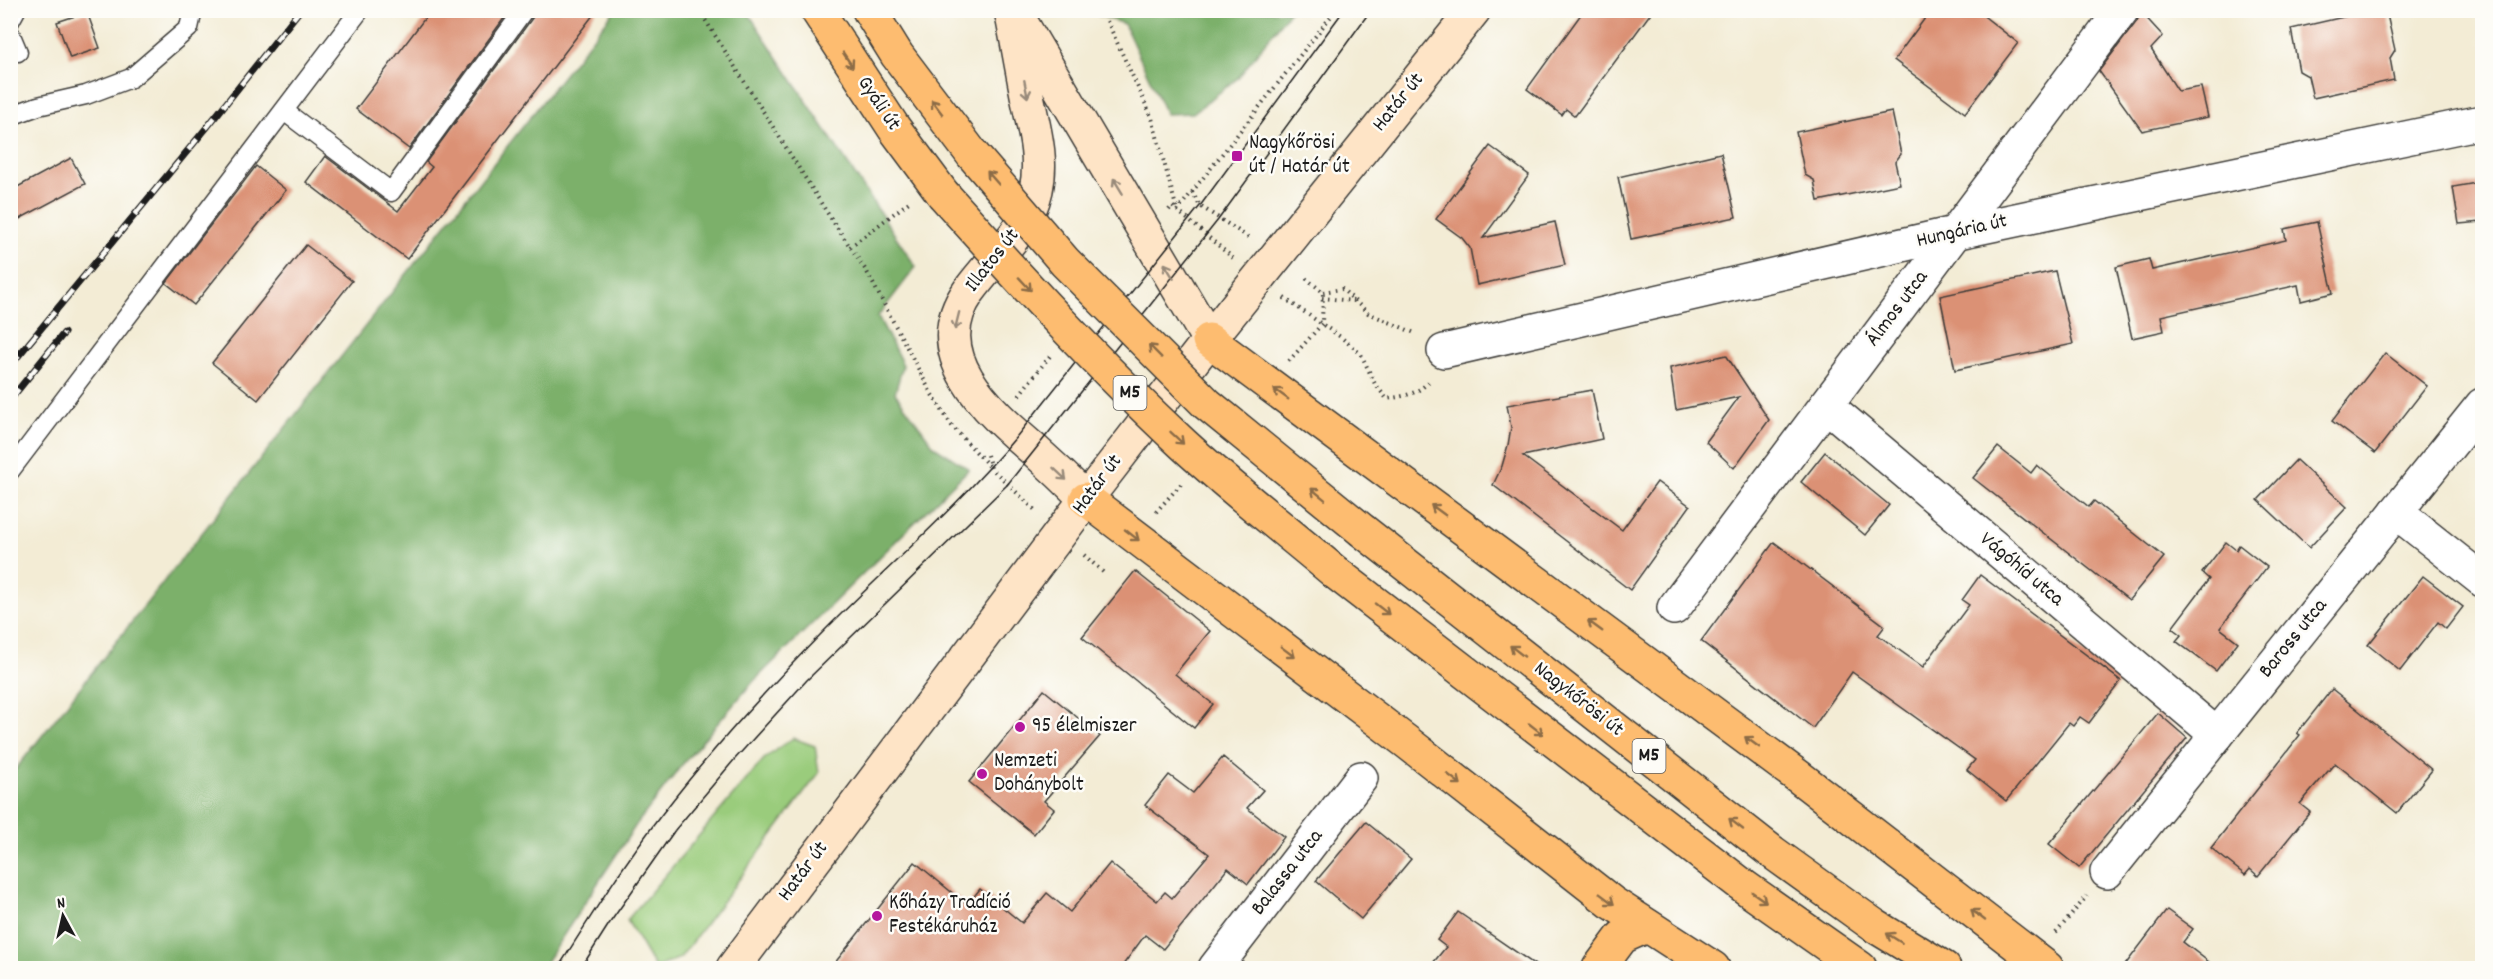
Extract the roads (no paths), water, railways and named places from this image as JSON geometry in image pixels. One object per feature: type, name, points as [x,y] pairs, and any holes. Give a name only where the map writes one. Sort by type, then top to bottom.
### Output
[{"type":"main road","name":"Gyáli út","points":[[817,10],[894,128],[929,195],[1137,401],[1223,480],[1336,573],[1737,881],[1860,969]]},
{"type":"main road","name":"Gyáli út","points":[[869,10],[897,55],[972,154],[1065,262],[1207,404],[1363,531]]},
{"type":"main road","name":"Illatos út","points":[[1012,10],[1209,340]]},
{"type":"main road","name":"Illatos út","points":[[1012,10],[1038,151],[1036,190],[1019,232],[969,290],[961,305],[954,334],[956,356],[966,380],[1001,420],[1086,499]]},
{"type":"main road","name":"Határ út","points":[[733,969],[1086,499],[1209,340],[1474,10]]},
{"type":"main road","points":[[1209,340],[1799,777],[2047,969]]},
{"type":"main road","points":[[1086,499],[1408,743],[1611,902],[1713,969]]},
{"type":"main road","name":"Nagykőrösi út","points":[[1363,531],[1772,852],[1875,926],[1944,969]]},
{"type":"main road","points":[[1599,969],[1622,937],[1647,926]]},
{"type":"street","name":"Álmos utca","points":[[1674,608],[2122,10]]},
{"type":"street","name":"Hungária út","points":[[1449,350],[1954,233],[2482,122]]},
{"type":"street","name":"Vágóhíd utca","points":[[1826,405],[2217,735]]},
{"type":"street","name":"Baross utca","points":[[2107,872],[2482,405]]},
{"type":"street","points":[[2396,512],[2482,580]]},
{"type":"street","name":"Balassa utca","points":[[1215,969],[1361,778]]},
{"type":"lane","points":[[10,21],[16,10]]},
{"type":"lane","points":[[10,116],[38,106],[86,95],[131,78],[189,28],[194,10]]},
{"type":"lane","points":[[10,471],[360,10]]},
{"type":"lane","points":[[284,111],[391,192],[524,10]]},
{"type":"lane","points":[[10,33],[18,52]]},
{"type":"tram line","points":[[558,968],[634,851],[700,767],[739,721],[801,655],[947,512],[1017,436],[1200,206],[1344,10]]},
{"type":"tram line","points":[[581,968],[675,830],[734,760],[807,680],[1007,485],[1218,220],[1371,10]]},
{"type":"railway","points":[[10,366],[208,126],[300,10]]},
{"type":"railway","points":[[10,400],[64,333]]},
{"type":"place","name":"Nagykőrösi út / Határ út","points":[[1237,156]]},
{"type":"place","name":"95 élelmiszer","points":[[1020,727]]},
{"type":"place","name":"Nemzeti Dohánybolt","points":[[982,774]]},
{"type":"place","name":"Kőházy Tradíció Festékáruház","points":[[877,916]]}]
